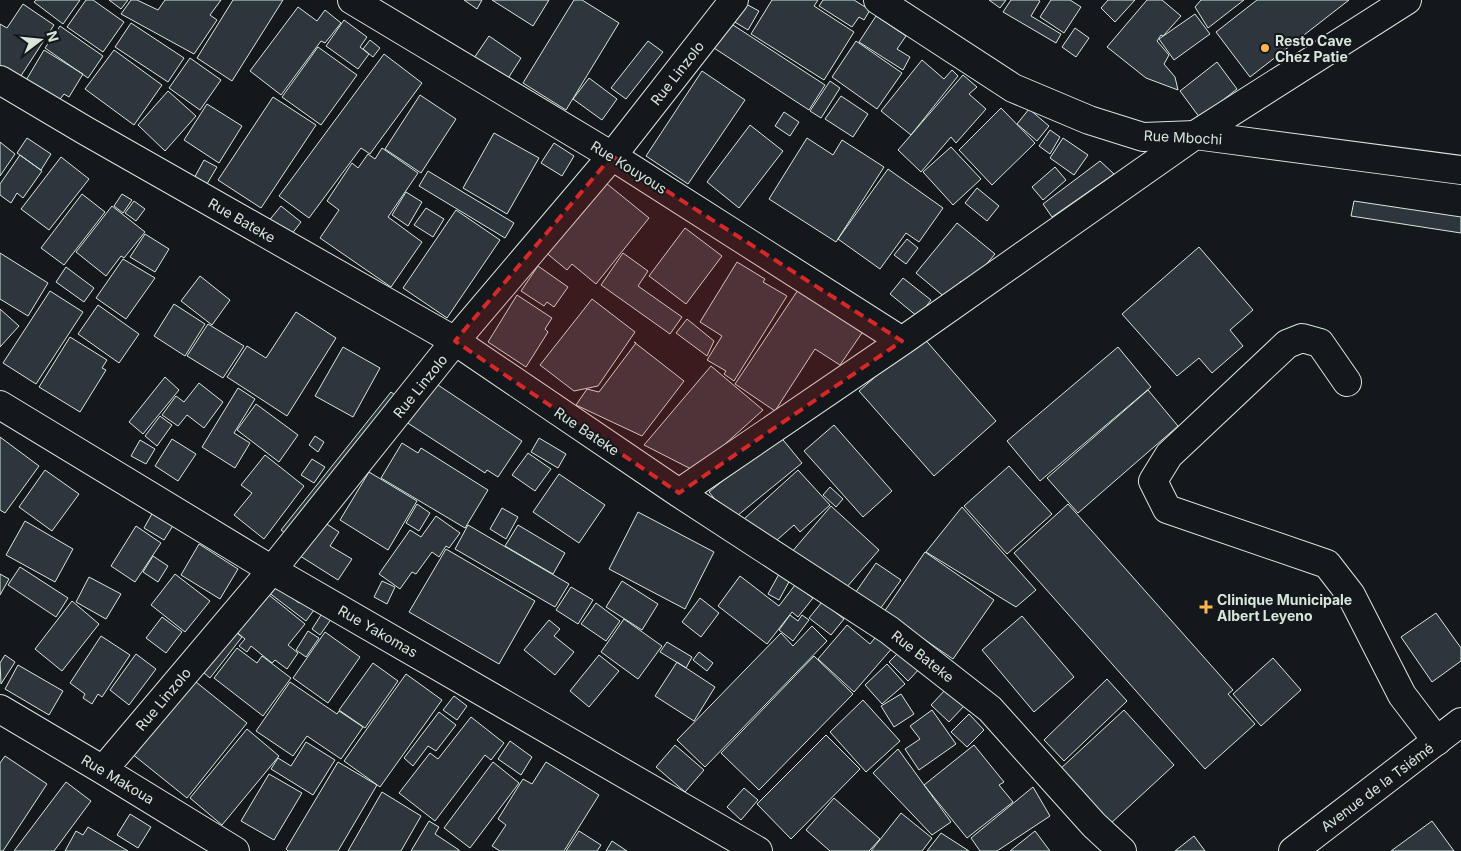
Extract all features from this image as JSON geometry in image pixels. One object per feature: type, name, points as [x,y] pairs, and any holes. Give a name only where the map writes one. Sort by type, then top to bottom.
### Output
[{"type":"street","name":"Rue Kouyous","points":[[352,0],[612,156],[902,341]]},
{"type":"street","name":"Rue Linzolo","points":[[103,770],[272,570],[455,341],[612,156],[734,0]]},
{"type":"street","name":"Rue Mbochi","points":[[878,0],[1013,88],[1089,120],[1143,137],[1195,135],[1461,170]]},
{"type":"street","points":[[679,493],[902,341],[1195,135],[1407,0]]},
{"type":"street","name":"Rue Bateke","points":[[0,80],[455,341],[679,493],[889,630],[990,709],[1094,825],[1122,851]]},
{"type":"street","points":[[1347,382],[1320,343],[1302,338],[1287,344],[1169,455],[1153,481],[1167,510],[1327,564],[1351,595],[1402,695],[1437,741]]},
{"type":"street","name":"Rue Yakomas","points":[[0,405],[272,570],[758,851]]},
{"type":"street","name":"Rue Makoua","points":[[0,709],[235,851]]},
{"type":"street","name":"Avenue de la Tsiémé","points":[[1293,851],[1461,722]]},
{"type":"highlighted area","points":[[612,156],[902,341],[679,493],[455,341]]},
{"type":"building","points":[[36,0],[80,0],[63,24],[34,2]]},
{"type":"building","points":[[86,0],[93,0],[124,22],[103,52],[67,27]]},
{"type":"building","points":[[109,0],[128,0],[121,9]]},
{"type":"building","points":[[131,0],[137,0],[158,10],[165,0],[221,0],[210,15],[217,20],[194,54],[121,14]]},
{"type":"building","points":[[233,0],[283,0],[232,81],[197,58]]},
{"type":"building","points":[[464,0],[482,0],[477,9]]},
{"type":"building","points":[[492,0],[549,0],[533,26]]},
{"type":"building","points":[[574,0],[582,0],[619,23],[566,110],[523,83]]},
{"type":"building","points":[[772,0],[818,0],[814,6],[854,32],[824,80],[751,34]]},
{"type":"building","points":[[823,0],[854,0],[870,10],[864,20],[859,17],[852,27],[819,6]]},
{"type":"building","points":[[989,0],[1006,0],[1000,8]]},
{"type":"building","points":[[1011,0],[1040,1],[1031,16],[1061,34],[1056,43],[1003,12]]},
{"type":"building","points":[[1051,0],[1070,0],[1081,7],[1064,33],[1040,17]]},
{"type":"building","points":[[1108,0],[1135,0],[1115,22],[1101,8]]},
{"type":"building","points":[[1147,0],[1162,0],[1181,16],[1157,41],[1169,55],[1164,64],[1175,77],[1178,90],[1146,78],[1107,47]]},
{"type":"building","points":[[1201,0],[1244,0],[1208,28],[1195,7]]},
{"type":"building","points":[[1257,0],[1349,0],[1250,77],[1216,32]]},
{"type":"building","points":[[744,3],[759,11],[748,30],[733,21]]},
{"type":"building","points":[[23,4],[54,25],[15,85],[0,75],[0,24],[7,28]]},
{"type":"building","points":[[298,7],[317,21],[325,10],[341,23],[325,43],[321,41],[281,95],[250,71]]},
{"type":"building","points":[[1195,14],[1210,34],[1174,60],[1159,39]]},
{"type":"building","points":[[876,16],[906,36],[897,49],[910,57],[903,70],[859,42]]},
{"type":"building","points":[[344,20],[367,37],[360,47],[369,54],[358,69],[326,46]]},
{"type":"building","points":[[131,23],[184,58],[168,82],[115,47]]},
{"type":"building","points":[[730,23],[825,85],[809,110],[714,48]]},
{"type":"building","points":[[60,26],[103,56],[88,78],[45,48]]},
{"type":"building","points":[[1075,28],[1089,38],[1076,57],[1062,47]]},
{"type":"building","points":[[489,36],[521,58],[507,80],[474,58]]},
{"type":"building","points":[[370,40],[380,48],[373,57],[363,49]]},
{"type":"building","points":[[648,41],[663,52],[626,99],[611,88]]},
{"type":"building","points":[[856,41],[902,73],[877,109],[832,77]]},
{"type":"building","points":[[318,47],[357,75],[321,125],[282,97]]},
{"type":"building","points":[[44,50],[83,74],[69,97],[64,94],[58,102],[25,82]]},
{"type":"building","points":[[114,50],[162,85],[134,125],[85,89]]},
{"type":"building","points":[[384,54],[422,83],[370,154],[361,148],[309,218],[279,196]]},
{"type":"building","points":[[190,58],[221,80],[200,110],[169,88]]},
{"type":"building","points":[[922,60],[944,79],[952,70],[958,76],[911,135],[881,111]]},
{"type":"building","points":[[1217,62],[1237,89],[1200,118],[1180,91]]},
{"type":"building","points":[[702,71],[745,100],[688,184],[646,156]]},
{"type":"building","points":[[963,75],[977,87],[969,94],[986,109],[956,143],[951,137],[921,172],[898,150]]},
{"type":"building","points":[[589,78],[617,99],[602,120],[573,99]]},
{"type":"building","points":[[830,81],[840,88],[821,118],[810,111]]},
{"type":"building","points":[[168,91],[196,116],[165,151],[138,125]]},
{"type":"building","points":[[420,95],[456,119],[421,173],[385,149]]},
{"type":"building","points":[[841,96],[868,114],[853,137],[825,119]]},
{"type":"building","points":[[273,97],[316,125],[261,208],[218,180]]},
{"type":"building","points":[[207,104],[242,126],[219,163],[184,140]]},
{"type":"building","points":[[1001,108],[1035,143],[992,185],[959,150]]},
{"type":"building","points":[[1029,109],[1049,126],[1037,141],[1017,124]]},
{"type":"building","points":[[784,112],[799,122],[790,136],[775,126]]},
{"type":"building","points":[[750,125],[783,151],[739,208],[707,182]]},
{"type":"building","points":[[1050,130],[1060,137],[1050,154],[1039,146]]},
{"type":"building","points":[[494,133],[539,158],[507,214],[463,188]]},
{"type":"building","points":[[27,138],[51,154],[41,170],[17,153]]},
{"type":"building","points":[[807,138],[833,155],[842,140],[884,167],[836,242],[769,199]]},
{"type":"building","points":[[1063,138],[1088,155],[1074,175],[1050,158]]},
{"type":"building","points":[[0,142],[15,154],[0,176]]},
{"type":"building","points":[[554,143],[574,156],[562,176],[541,163]]},
{"type":"building","points":[[951,147],[981,179],[953,205],[923,172]]},
{"type":"building","points":[[382,148],[418,173],[388,217],[422,242],[391,287],[320,238],[339,210],[327,201],[352,163],[358,168],[368,154],[375,159]]},
{"type":"building","points":[[20,155],[42,171],[23,198],[17,193],[11,203],[0,195],[0,184]]},
{"type":"building","points":[[61,157],[89,179],[49,230],[21,209]]},
{"type":"building","points":[[204,160],[217,167],[204,189],[192,182]]},
{"type":"building","points":[[1100,161],[1114,174],[1052,217],[1043,204]]},
{"type":"building","points":[[1055,167],[1066,180],[1043,200],[1032,187]]},
{"type":"building","points":[[888,169],[943,208],[919,242],[906,233],[880,269],[838,239]]},
{"type":"building","points":[[428,171],[514,223],[505,238],[419,186]]},
{"type":"building","points":[[601,179],[649,218],[596,284],[572,264],[567,270],[544,251]]},
{"type":"building","points":[[977,188],[999,206],[987,221],[965,203]]},
{"type":"building","points":[[406,192],[422,202],[408,226],[392,215]]},
{"type":"building","points":[[82,194],[105,212],[64,265],[41,248]]},
{"type":"building","points":[[122,194],[132,200],[123,213],[114,206]]},
{"type":"building","points":[[134,201],[145,209],[136,221],[125,213]]},
{"type":"building","points":[[1354,201],[1461,217],[1461,233],[1351,216]]},
{"type":"building","points":[[112,206],[145,232],[124,258],[121,256],[106,276],[76,252]]},
{"type":"building","points":[[281,206],[301,222],[288,239],[267,223]]},
{"type":"building","points":[[426,208],[444,219],[433,237],[414,225]]},
{"type":"building","points":[[456,210],[500,240],[447,318],[403,288]]},
{"type":"building","points":[[957,223],[995,254],[968,286],[961,281],[947,299],[916,273]]},
{"type":"building","points":[[685,228],[722,256],[686,304],[649,276]]},
{"type":"building","points":[[145,234],[169,249],[155,272],[130,257]]},
{"type":"building","points":[[907,239],[918,248],[906,264],[894,255]]},
{"type":"building","points":[[1199,247],[1253,310],[1230,330],[1243,346],[1212,373],[1199,358],[1177,376],[1122,314]]},
{"type":"building","points":[[0,253],[48,283],[28,316],[0,299]]},
{"type":"building","points":[[623,253],[648,271],[638,286],[682,317],[670,334],[601,285]]},
{"type":"building","points":[[123,259],[155,278],[126,319],[96,298]]},
{"type":"building","points":[[737,262],[765,279],[763,282],[787,296],[734,381],[724,374],[726,371],[707,360],[722,336],[700,322]]},
{"type":"building","points":[[538,266],[568,287],[554,307],[547,302],[544,306],[521,291]]},
{"type":"building","points":[[66,267],[94,288],[84,302],[56,282]]},
{"type":"building","points":[[200,276],[230,300],[212,325],[181,301]]},
{"type":"building","points":[[903,278],[931,300],[918,317],[890,294]]},
{"type":"building","points":[[800,287],[864,330],[840,365],[815,349],[775,411],[735,384]]},
{"type":"building","points":[[50,291],[83,312],[36,384],[3,363]]},
{"type":"building","points":[[517,295],[552,318],[545,329],[548,332],[526,367],[488,342]]},
{"type":"building","points":[[592,299],[635,332],[598,386],[574,391],[540,365]]},
{"type":"building","points":[[174,304],[205,324],[185,356],[154,336]]},
{"type":"building","points":[[98,305],[139,334],[119,363],[78,334]]},
{"type":"building","points":[[0,309],[19,326],[0,347]]},
{"type":"building","points":[[296,312],[336,338],[287,416],[227,377],[247,346],[266,358]]},
{"type":"building","points":[[687,319],[714,341],[707,356],[676,333]]},
{"type":"building","points":[[208,324],[244,346],[223,378],[187,356]]},
{"type":"building","points":[[922,336],[996,421],[934,476],[859,391]]},
{"type":"building","points":[[70,337],[107,360],[102,368],[106,370],[80,412],[39,387]]},
{"type":"building","points":[[636,343],[684,381],[642,436],[576,405],[587,389],[599,392]]},
{"type":"building","points":[[343,347],[380,368],[353,417],[315,396]]},
{"type":"building","points":[[1118,347],[1151,387],[1040,481],[1007,441]]},
{"type":"building","points":[[711,366],[763,410],[695,471],[644,445]]},
{"type":"building","points":[[165,377],[179,390],[143,434],[129,422]]},
{"type":"building","points":[[432,381],[522,441],[498,477],[487,470],[485,473],[403,420]]},
{"type":"building","points":[[199,383],[223,402],[204,428],[187,415],[178,426],[162,415],[176,396],[184,402]]},
{"type":"building","points":[[238,388],[255,399],[234,433],[250,443],[235,468],[202,447]]},
{"type":"building","points":[[1148,390],[1178,426],[1078,513],[1047,478]]},
{"type":"building","points":[[391,392],[404,402],[293,540],[281,530]]},
{"type":"building","points":[[256,404],[298,435],[279,462],[237,430]]},
{"type":"building","points":[[160,416],[172,425],[157,446],[145,436]]},
{"type":"building","points":[[834,425],[892,491],[863,517],[804,451]]},
{"type":"building","points":[[779,435],[802,463],[732,520],[709,492]]},
{"type":"building","points":[[315,436],[324,442],[318,452],[309,445]]},
{"type":"building","points":[[0,437],[39,466],[5,513],[0,510]]},
{"type":"building","points":[[539,438],[566,454],[558,468],[531,452]]},
{"type":"building","points":[[172,439],[196,454],[178,481],[155,466]]},
{"type":"building","points":[[140,440],[155,449],[146,464],[131,456]]},
{"type":"building","points":[[402,443],[418,453],[421,448],[488,490],[465,528],[381,478]]},
{"type":"building","points":[[528,453],[551,469],[535,491],[512,475]]},
{"type":"building","points":[[265,455],[304,486],[264,539],[234,515],[252,493],[241,485]]},
{"type":"building","points":[[312,459],[325,467],[314,483],[301,475]]},
{"type":"building","points":[[1009,466],[1052,514],[1007,554],[964,506]]},
{"type":"building","points":[[45,470],[79,494],[52,531],[19,507]]},
{"type":"building","points":[[798,470],[830,505],[800,532],[794,525],[769,547],[744,519]]},
{"type":"building","points":[[369,472],[417,501],[388,550],[340,520]]},
{"type":"building","points":[[559,474],[605,505],[579,543],[533,512]]},
{"type":"building","points":[[830,487],[843,499],[836,507],[823,495]]},
{"type":"building","points":[[417,504],[430,513],[419,531],[406,523]]},
{"type":"building","points":[[1068,504],[1233,690],[1228,694],[1255,724],[1205,769],[1014,553]]},
{"type":"building","points":[[831,506],[879,550],[839,596],[791,553]]},
{"type":"building","points":[[962,507],[1036,590],[1016,607],[926,552]]},
{"type":"building","points":[[502,508],[518,517],[506,539],[490,529]]},
{"type":"building","points":[[153,512],[174,524],[164,540],[144,528]]},
{"type":"building","points":[[638,512],[714,552],[685,609],[609,569]]},
{"type":"building","points":[[436,516],[460,533],[449,548],[446,546],[439,557],[432,552],[416,574],[412,572],[400,589],[379,574],[410,530],[421,537]]},
{"type":"building","points":[[319,519],[339,532],[330,546],[352,559],[338,580],[297,554]]},
{"type":"building","points":[[25,521],[73,549],[55,582],[6,555]]},
{"type":"building","points":[[468,525],[569,584],[555,607],[455,549]]},
{"type":"building","points":[[518,525],[565,553],[553,574],[505,546]]},
{"type":"building","points":[[136,526],[161,543],[135,582],[111,566]]},
{"type":"building","points":[[199,544],[238,569],[220,599],[181,575]]},
{"type":"building","points":[[446,549],[535,601],[499,664],[409,612]]},
{"type":"building","points":[[925,552],[994,600],[953,659],[884,612]]},
{"type":"building","points":[[153,556],[168,566],[158,582],[143,572]]},
{"type":"building","points":[[876,563],[901,580],[875,616],[851,599]]},
{"type":"building","points":[[20,567],[68,598],[56,617],[8,585]]},
{"type":"building","points":[[0,574],[9,579],[0,595]]},
{"type":"building","points":[[175,574],[210,601],[185,632],[151,605]]},
{"type":"building","points":[[779,574],[790,580],[779,600],[768,594]]},
{"type":"building","points":[[740,576],[779,606],[795,585],[813,598],[798,617],[792,612],[767,644],[718,606]]},
{"type":"building","points":[[89,577],[121,594],[106,619],[76,602]]},
{"type":"building","points":[[382,581],[395,587],[387,604],[374,597]]},
{"type":"building","points":[[622,581],[658,604],[642,630],[606,607]]},
{"type":"building","points":[[274,584],[299,603],[306,593],[319,603],[306,621],[268,592]]},
{"type":"building","points":[[571,587],[593,600],[578,624],[556,610]]},
{"type":"building","points":[[264,591],[305,624],[288,645],[298,653],[287,669],[275,660],[272,663],[251,646],[247,652],[239,646],[245,639],[234,630]]},
{"type":"building","points":[[700,598],[719,613],[701,637],[682,622]]},
{"type":"building","points":[[72,601],[99,624],[62,671],[35,649]]},
{"type":"building","points":[[822,602],[844,619],[831,635],[809,618]]},
{"type":"building","points":[[596,603],[620,621],[606,641],[581,624]]},
{"type":"building","points":[[323,612],[332,618],[320,635],[312,629]]},
{"type":"building","points":[[1436,613],[1461,648],[1461,661],[1432,682],[1401,637]]},
{"type":"building","points":[[790,615],[798,621],[802,615],[809,620],[793,641],[779,630]]},
{"type":"building","points":[[1022,616],[1074,677],[1034,712],[982,650]]},
{"type":"building","points":[[162,617],[182,632],[166,653],[146,638]]},
{"type":"building","points":[[624,619],[662,646],[638,679],[601,652]]},
{"type":"building","points":[[549,620],[560,629],[554,636],[574,652],[555,675],[524,650]]},
{"type":"building","points":[[847,625],[870,644],[879,633],[894,646],[854,692],[818,659]]},
{"type":"building","points":[[228,626],[242,637],[210,678],[197,667]]},
{"type":"building","points":[[812,626],[827,641],[705,767],[677,740],[781,633],[793,646]]},
{"type":"building","points":[[308,631],[319,638],[306,657],[296,650]]},
{"type":"building","points":[[325,632],[360,657],[328,703],[293,678]]},
{"type":"building","points":[[101,636],[130,655],[102,697],[98,694],[92,704],[83,698],[85,694],[70,683]]},
{"type":"building","points":[[667,642],[692,657],[686,668],[660,652]]},
{"type":"building","points":[[237,648],[257,663],[262,656],[291,678],[263,716],[214,678]]},
{"type":"building","points":[[903,648],[922,666],[908,681],[889,662]]},
{"type":"building","points":[[699,652],[713,663],[707,671],[693,660]]},
{"type":"building","points":[[136,654],[156,669],[129,705],[110,690]]},
{"type":"building","points":[[5,655],[15,662],[1,684],[0,663]]},
{"type":"building","points":[[599,655],[619,671],[589,707],[570,691]]},
{"type":"building","points":[[814,656],[853,694],[759,790],[721,753]]},
{"type":"building","points":[[1273,658],[1301,690],[1261,726],[1233,694]]},
{"type":"building","points":[[677,662],[715,687],[694,721],[655,696]]},
{"type":"building","points":[[373,663],[398,681],[365,728],[339,710]]},
{"type":"building","points":[[887,664],[905,684],[882,704],[865,685]]},
{"type":"building","points":[[18,665],[63,691],[49,715],[5,689]]},
{"type":"building","points":[[406,674],[442,700],[380,787],[344,761]]},
{"type":"building","points":[[191,678],[247,723],[187,798],[131,753]]},
{"type":"building","points":[[1107,679],[1127,701],[1064,761],[1044,740]]},
{"type":"building","points":[[290,682],[337,714],[339,711],[363,727],[341,759],[307,736],[293,756],[256,731]]},
{"type":"building","points":[[947,688],[965,705],[949,722],[931,705]]},
{"type":"building","points":[[901,694],[914,714],[894,727],[881,706]]},
{"type":"building","points":[[454,696],[467,706],[457,720],[443,710]]},
{"type":"building","points":[[863,700],[900,741],[866,772],[830,732]]},
{"type":"building","points":[[932,710],[956,744],[919,770],[905,749],[920,739],[910,726]]},
{"type":"building","points":[[1124,710],[1174,765],[1109,825],[1059,770]]},
{"type":"building","points":[[439,712],[456,725],[436,751],[428,746],[413,766],[404,758]]},
{"type":"building","points":[[969,714],[984,730],[967,747],[951,732]]},
{"type":"building","points":[[471,717],[504,743],[491,760],[485,755],[435,821],[399,793],[430,753],[438,759]]},
{"type":"building","points":[[247,729],[279,756],[222,825],[190,798]]},
{"type":"building","points":[[826,735],[860,769],[791,839],[757,804]]},
{"type":"building","points":[[510,741],[532,757],[521,775],[498,759]]},
{"type":"building","points":[[306,742],[335,760],[313,795],[271,769],[278,758],[291,766]]},
{"type":"building","points":[[675,745],[704,770],[685,792],[656,767]]},
{"type":"building","points":[[974,745],[1004,782],[999,785],[1013,802],[967,838],[924,785]]},
{"type":"building","points":[[898,749],[951,822],[932,835],[873,773]]},
{"type":"building","points":[[5,756],[47,784],[3,851],[0,851],[0,763]]},
{"type":"building","points":[[338,762],[377,785],[338,851],[288,851],[286,849]]},
{"type":"building","points":[[493,762],[519,783],[470,848],[444,828]]},
{"type":"building","points":[[546,762],[599,795],[564,851],[500,851],[492,846],[506,825],[498,819],[523,779],[532,784]]},
{"type":"building","points":[[269,774],[302,793],[274,840],[241,821]]},
{"type":"building","points":[[66,782],[91,801],[54,851],[14,851]]},
{"type":"building","points":[[1033,787],[1050,816],[997,851],[980,851],[971,838]]},
{"type":"building","points":[[744,788],[758,800],[741,820],[727,807]]},
{"type":"building","points":[[382,792],[421,816],[401,851],[348,851]]},
{"type":"building","points":[[834,798],[880,839],[869,851],[830,851],[806,830]]},
{"type":"building","points":[[901,813],[932,838],[922,851],[871,851]]},
{"type":"building","points":[[130,814],[151,827],[138,848],[117,835]]},
{"type":"building","points":[[429,821],[439,827],[435,834],[459,851],[411,851]]},
{"type":"building","points":[[1432,821],[1454,851],[1391,851]]},
{"type":"building","points":[[88,827],[128,851],[65,851],[76,831],[83,835]]},
{"type":"building","points":[[579,831],[601,845],[597,851],[566,851]]},
{"type":"building","points":[[1035,831],[1050,851],[1010,851]]},
{"type":"building","points":[[941,833],[969,851],[927,851]]},
{"type":"building","points":[[1194,836],[1205,851],[1175,851]]},
{"type":"building","points":[[612,841],[627,851],[606,851]]},
{"type":"place","name":"Resto Cave Chez Patie","points":[[1265,48]]},
{"type":"place","name":"Clinique Municipale Albert Leyeno","points":[[1206,607]]}]
